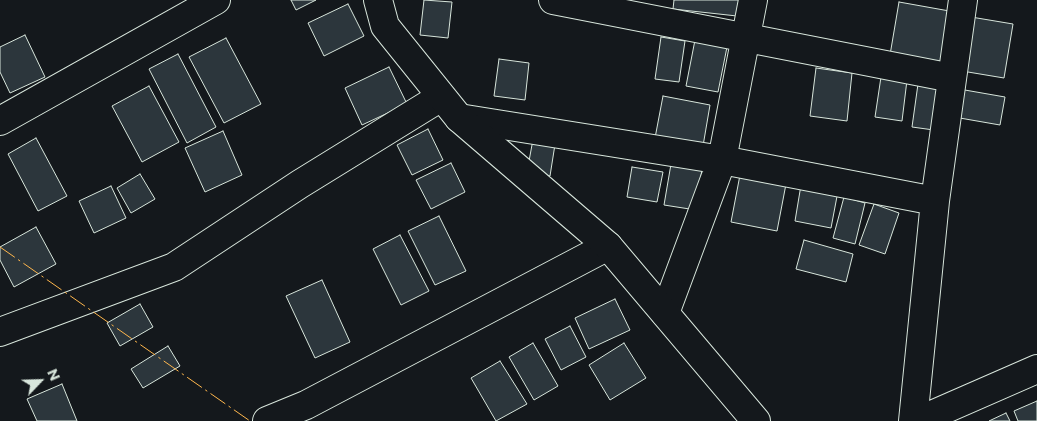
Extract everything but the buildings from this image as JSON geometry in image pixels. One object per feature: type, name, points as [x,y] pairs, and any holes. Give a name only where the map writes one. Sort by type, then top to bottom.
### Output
[{"type":"street","points":[[0,121],[216,0]]},
{"type":"street","points":[[378,0],[385,26],[458,118],[608,246],[756,421]]},
{"type":"street","points":[[553,0],[952,78]]},
{"type":"street","points":[[665,313],[722,160],[744,38],[753,0]]},
{"type":"street","points":[[913,421],[935,201],[963,0]]},
{"type":"street","points":[[0,332],[174,267],[300,184],[441,97]]},
{"type":"street","points":[[458,118],[722,160],[935,201]]},
{"type":"street","points":[[267,421],[310,413],[608,246]]},
{"type":"street","points":[[918,421],[1037,368]]},
{"type":"power","points":[[0,247],[250,421]]}]
